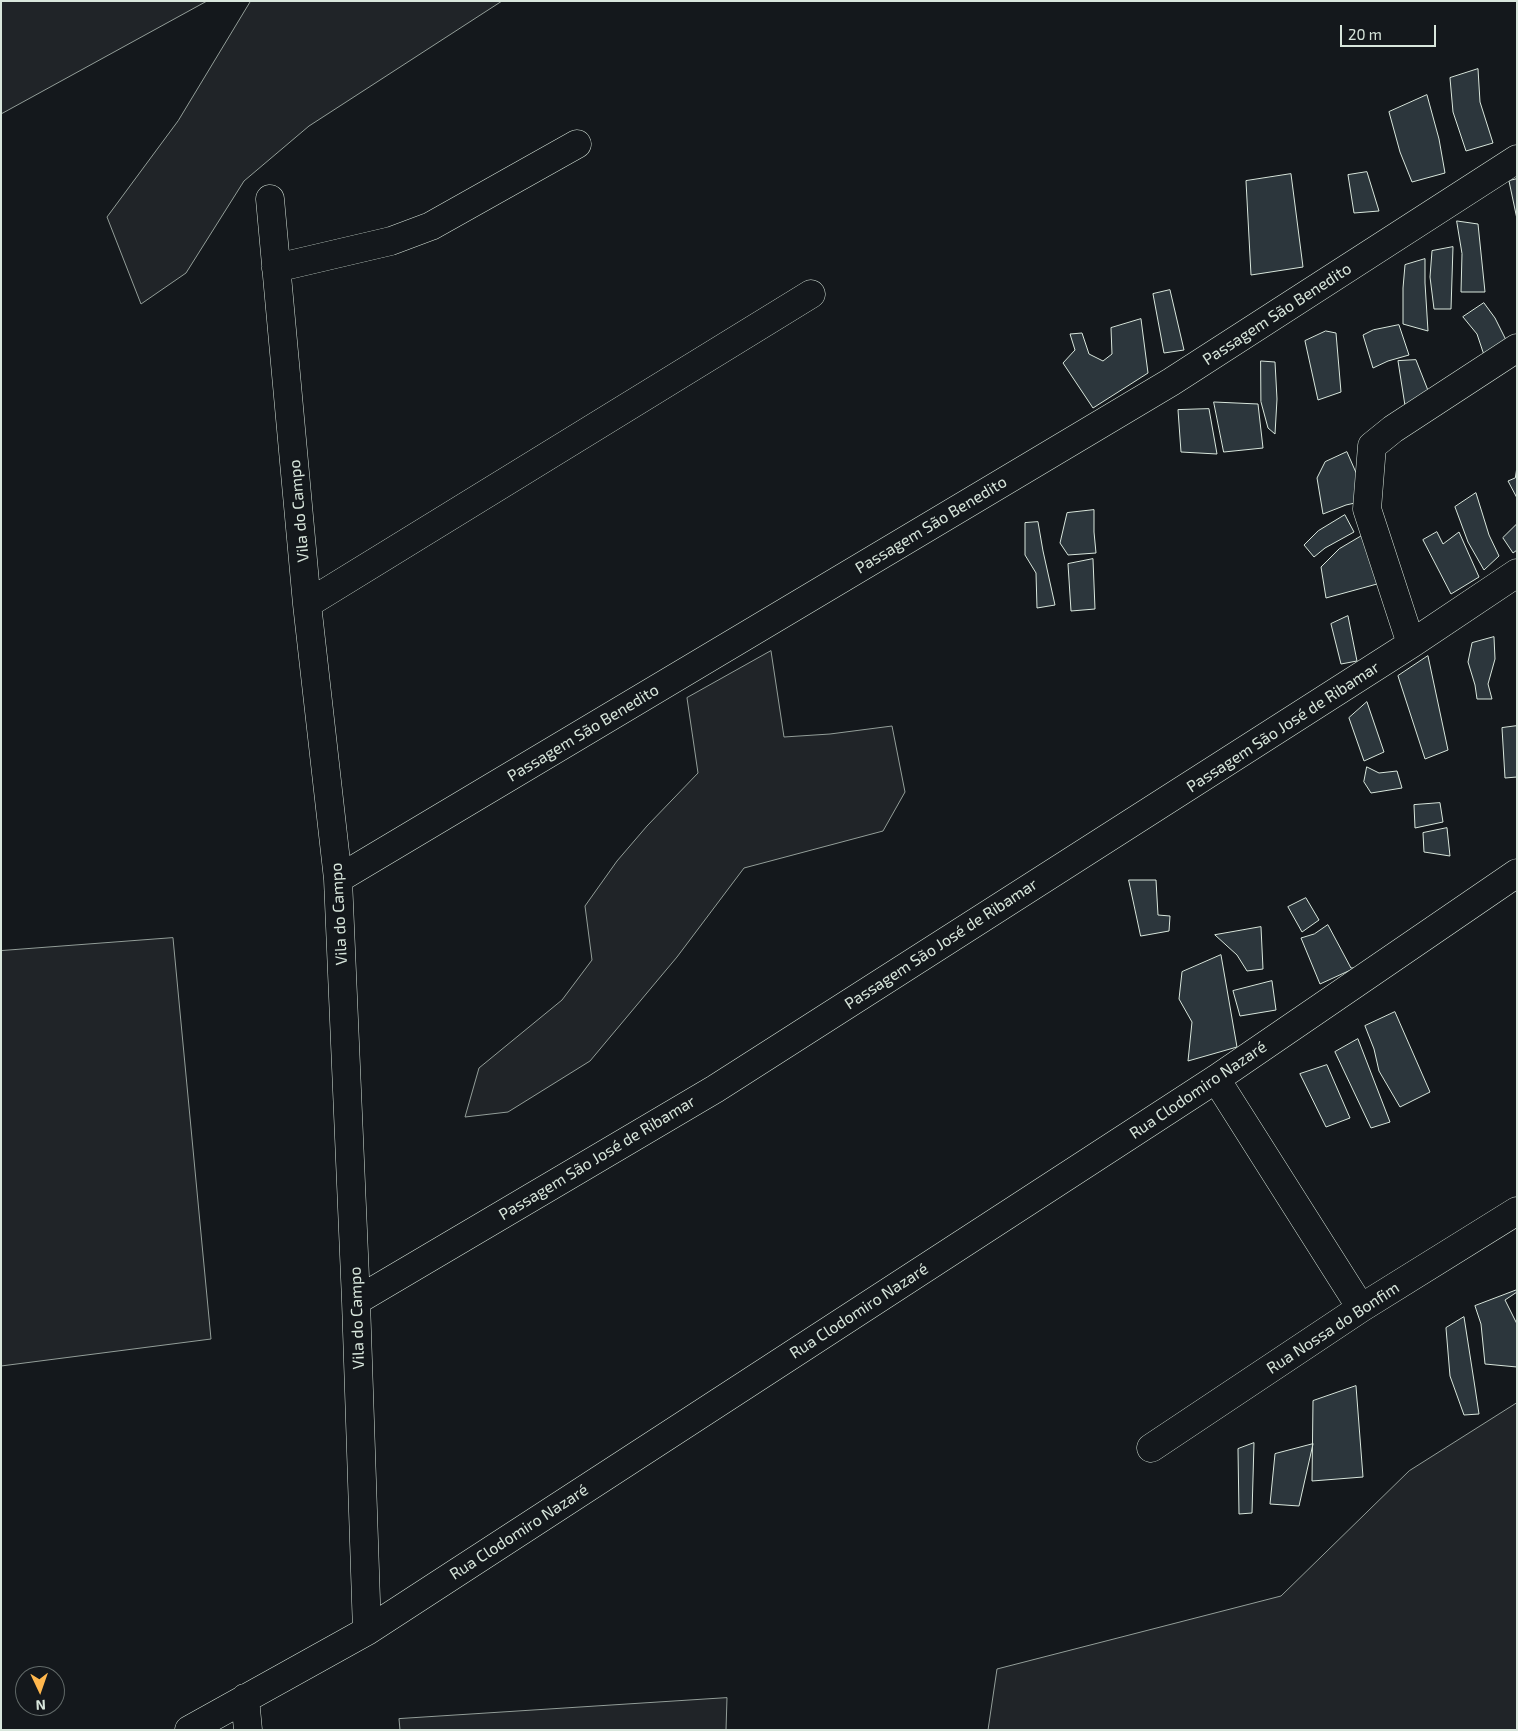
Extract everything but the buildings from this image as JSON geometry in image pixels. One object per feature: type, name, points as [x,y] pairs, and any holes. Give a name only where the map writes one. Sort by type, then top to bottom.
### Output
[{"type":"street","points":[[276,268],[392,241],[430,226],[577,144]]},
{"type":"street","name":"Passagem São Benedito","points":[[338,879],[1171,382],[1517,159]]},
{"type":"street","name":"Vila do Campo","points":[[270,199],[307,604],[338,879],[356,1301],[367,1631]]},
{"type":"street","points":[[307,604],[811,294]]},
{"type":"street","points":[[1411,644],[1367,509],[1372,446],[1393,429],[1517,348]]},
{"type":"street","name":"Passagem São José de Ribamar","points":[[356,1301],[715,1089],[1411,644],[1517,573]]},
{"type":"street","name":"Rua Clodomiro Nazaré","points":[[189,1730],[367,1631],[1216,1079],[1517,873]]},
{"type":"street","points":[[1216,1079],[1361,1308]]},
{"type":"street","name":"Rua Nossa do Bonfim","points":[[1151,1448],[1361,1308],[1517,1211]]},
{"type":"street","points":[[245,1698],[248,1730]]},
{"type":"shaded area","points":[[1,1],[207,1],[1,114]]},
{"type":"shaded area","points":[[251,1],[502,1],[309,126],[244,181],[186,273],[141,304],[107,217],[178,121]]},
{"type":"shaded area","points":[[771,651],[784,737],[830,734],[892,726],[905,792],[883,831],[744,868],[677,957],[590,1061],[508,1112],[465,1117],[479,1068],[562,1000],[592,960],[585,906],[617,861],[647,826],[698,773],[687,698]]},
{"type":"shaded area","points":[[173,938],[211,1339],[1,1366],[1,951]]},
{"type":"shaded area","points":[[1517,1403],[1517,1730],[988,1730],[997,1669],[1281,1596],[1409,1471]]},
{"type":"shaded area","points":[[727,1698],[726,1730],[400,1730],[399,1719]]}]
